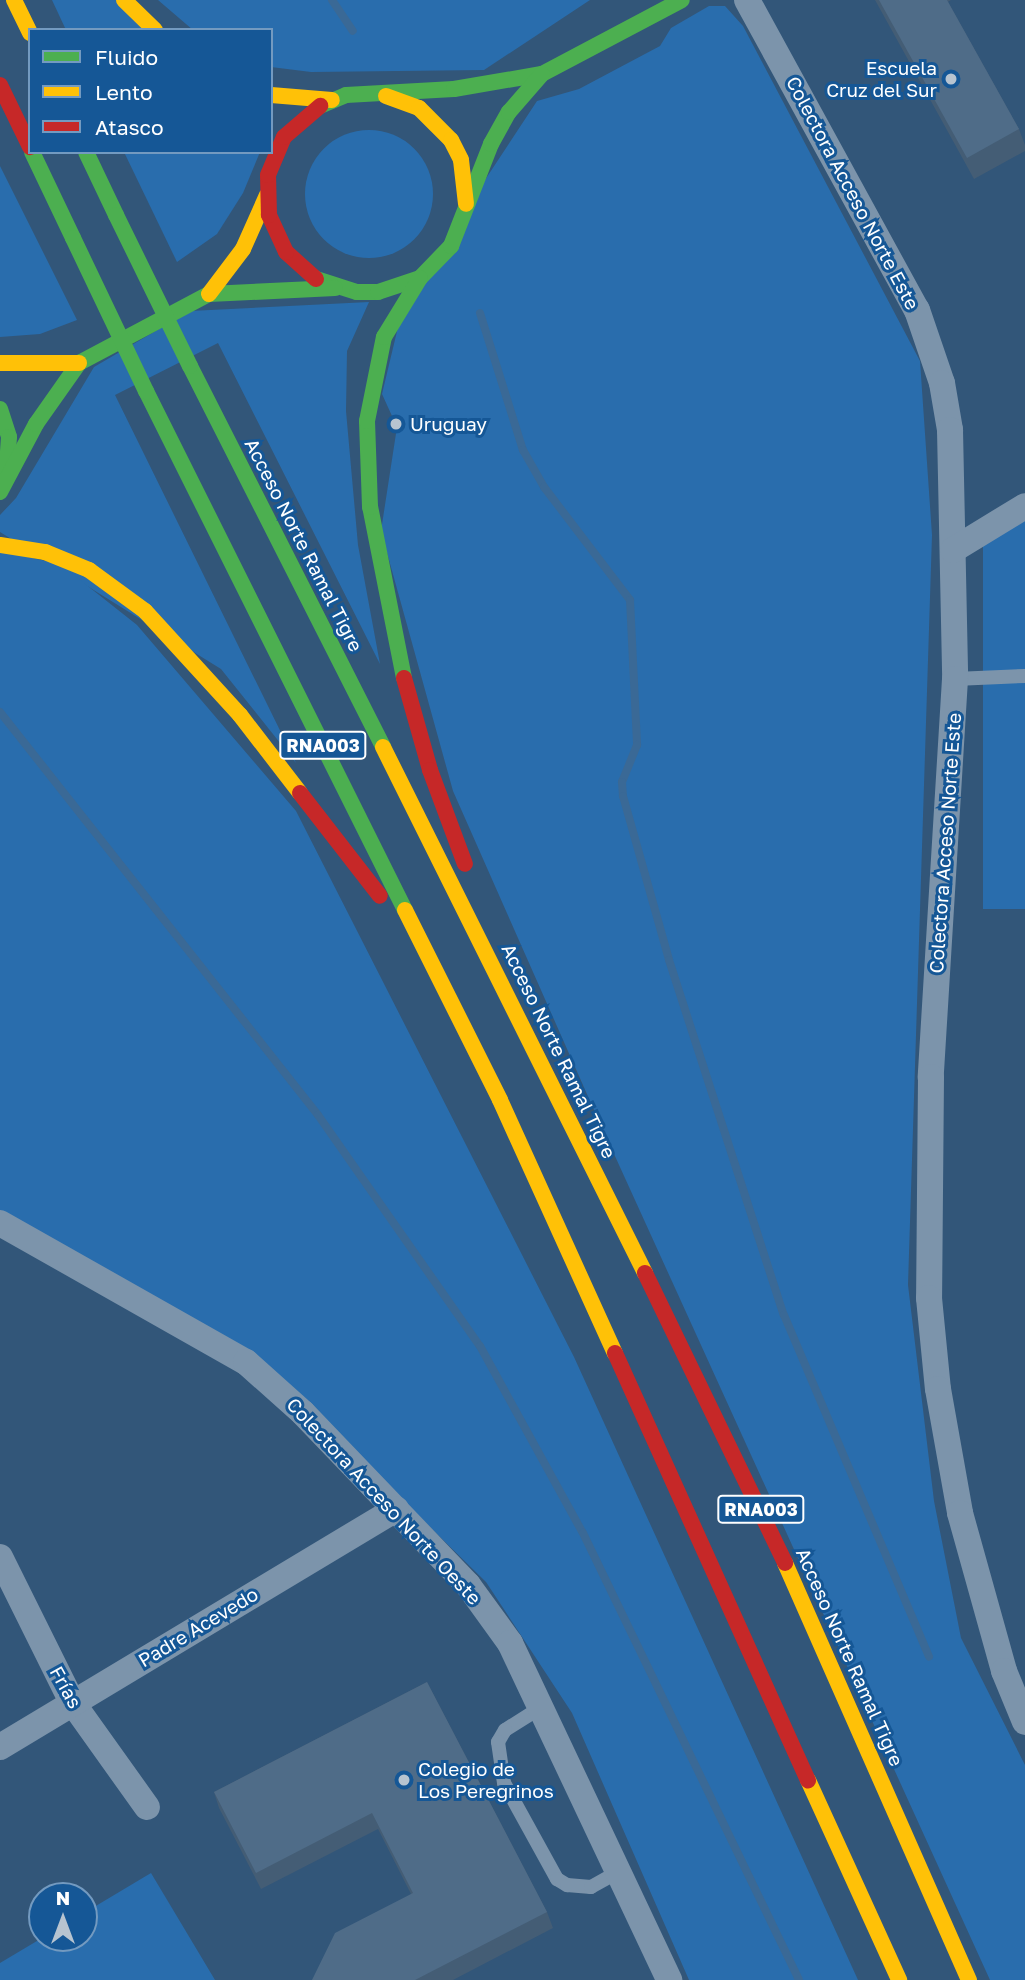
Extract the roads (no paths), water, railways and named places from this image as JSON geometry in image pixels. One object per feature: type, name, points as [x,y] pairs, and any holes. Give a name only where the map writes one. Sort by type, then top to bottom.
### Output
[{"type":"main road","points":[[14,0],[28,29]]},
{"type":"main road","points":[[124,0],[153,28]]},
{"type":"main road","points":[[273,95],[331,100],[454,89],[542,74],[682,0]]},
{"type":"main road","points":[[534,1046],[430,770],[399,659],[370,507],[367,421],[384,337],[420,278],[451,246],[491,144],[509,112],[542,74]]},
{"type":"main road","points":[[0,85],[28,143]]},
{"type":"main road","points":[[377,94],[399,99],[437,122],[461,160],[466,204]]},
{"type":"main road","points":[[331,100],[297,122],[284,137],[268,174],[267,195],[269,215],[286,252],[308,273],[335,288]]},
{"type":"main road","name":"RNA003","points":[[33,154],[146,391],[500,1100],[899,1980]]},
{"type":"main road","name":"Acceso Norte Ramal Tigre","points":[[87,154],[190,366],[534,1046],[772,1533],[969,1980]]},
{"type":"main road","points":[[0,491],[36,424],[79,363],[209,294],[243,249],[267,195]]},
{"type":"main road","points":[[209,294],[335,288],[378,292],[420,278]]},
{"type":"main road","points":[[0,363],[79,363]]},
{"type":"main road","points":[[0,409],[10,456],[0,491]]},
{"type":"main road","points":[[0,545],[45,552],[89,570],[145,611],[190,656],[391,909],[500,1100]]},
{"type":"street","name":"Colectora Acceso Norte Este","points":[[747,0],[885,246],[928,338],[950,430],[955,679],[930,1077],[929,1298],[938,1389],[960,1513],[1004,1671],[1025,1722]]},
{"type":"street","points":[[953,550],[1025,506]]},
{"type":"street","name":"Colectora Acceso Norte Oeste","points":[[0,1223],[246,1362],[396,1509],[468,1585],[510,1643],[669,1980]]},
{"type":"street","name":"Padre Acevedo","points":[[0,1747],[396,1509]]},
{"type":"street","name":"Frías","points":[[0,1557],[72,1702],[147,1807]]},
{"type":"lane","points":[[955,679],[1025,676]]},
{"type":"lane","points":[[540,1708],[505,1730],[498,1742],[504,1783],[557,1879],[567,1885],[591,1887],[618,1872]]},
{"type":"waterway","points":[[332,0],[353,31]]},
{"type":"waterway","points":[[480,313],[523,450],[544,487],[630,600],[637,745],[622,782],[623,796],[669,960],[784,1315],[929,1657]]},
{"type":"waterway","points":[[0,712],[318,1115],[480,1346],[583,1533],[799,1980]]},
{"type":"place","name":"Escuela Cruz del Sur","points":[[951,79]]},
{"type":"place","name":"Uruguay","points":[[396,424]]},
{"type":"place","name":"Colegio de Los Peregrinos","points":[[404,1780]]}]
